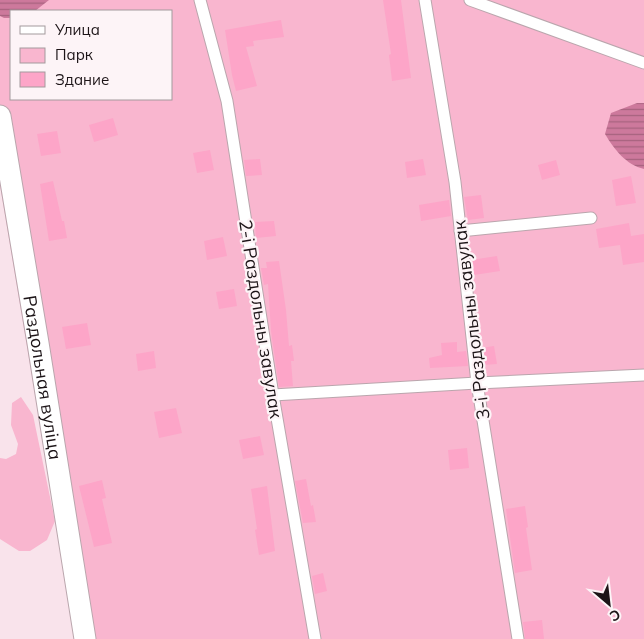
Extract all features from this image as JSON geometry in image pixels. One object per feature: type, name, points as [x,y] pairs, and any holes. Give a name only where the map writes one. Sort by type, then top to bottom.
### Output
[{"type":"street","name":"Раздольная вуліца","points":[[0,116],[85,639]]},
{"type":"lane","name":"2-і Раздольны завулак","points":[[200,0],[227,101],[273,395],[315,639]]},
{"type":"lane","name":"3-і Раздольны завулак","points":[[425,0],[455,182],[477,383],[518,639]]},
{"type":"lane","points":[[470,0],[644,63]]},
{"type":"lane","points":[[460,231],[591,218]]},
{"type":"lane","points":[[273,395],[644,375]]},
{"type":"green space","points":[[0,0],[644,0],[644,639],[76,639],[0,185]]},
{"type":"green space","points":[[21,397],[33,415],[55,521],[47,540],[30,551],[19,551],[0,539],[0,458],[6,459],[16,454],[18,444],[11,425],[12,403]]},
{"type":"shaded area","points":[[0,0],[49,0],[36,10],[10,10],[10,18],[0,16]]},
{"type":"shaded area","points":[[637,103],[644,103],[644,169],[626,160],[605,134],[611,113]]},
{"type":"building","points":[[383,0],[401,0],[411,78],[392,81],[389,55],[391,54]]},
{"type":"building","points":[[281,20],[284,37],[253,41],[254,46],[246,47],[257,86],[236,91],[225,30]]},
{"type":"building","points":[[113,118],[118,135],[94,142],[89,125]]},
{"type":"building","points":[[57,131],[61,153],[41,156],[37,134]]},
{"type":"building","points":[[210,150],[214,170],[197,173],[193,153]]},
{"type":"building","points":[[260,159],[262,175],[246,176],[244,160]]},
{"type":"building","points":[[423,159],[426,175],[407,178],[405,162]]},
{"type":"building","points":[[556,160],[560,175],[542,180],[538,165]]},
{"type":"building","points":[[631,176],[636,203],[616,206],[612,180]]},
{"type":"building","points":[[53,181],[67,238],[49,241],[40,184]]},
{"type":"building","points":[[481,195],[484,218],[468,220],[464,197]]},
{"type":"building","points":[[449,200],[451,216],[421,221],[419,205]]},
{"type":"building","points":[[274,221],[276,236],[256,238],[255,222]]},
{"type":"building","points":[[629,223],[631,236],[644,234],[644,262],[623,265],[620,245],[599,248],[596,229]]},
{"type":"building","points":[[223,237],[227,256],[207,260],[204,241]]},
{"type":"building","points":[[497,256],[500,271],[474,275],[471,260]]},
{"type":"building","points":[[279,261],[289,346],[292,345],[294,361],[291,361],[293,386],[279,387],[271,331],[268,284],[264,285],[261,268],[267,268],[266,262]]},
{"type":"building","points":[[234,289],[237,306],[219,309],[216,292]]},
{"type":"building","points":[[87,323],[91,345],[66,349],[62,327]]},
{"type":"building","points":[[457,342],[457,352],[466,351],[468,366],[430,368],[429,358],[442,355],[441,343]]},
{"type":"building","points":[[494,346],[497,364],[483,365],[481,348]]},
{"type":"building","points":[[154,351],[156,368],[138,371],[136,354]]},
{"type":"building","points":[[176,408],[182,433],[159,438],[154,412]]},
{"type":"building","points":[[260,436],[264,455],[243,459],[239,440]]},
{"type":"building","points":[[467,448],[469,468],[450,470],[448,450]]},
{"type":"building","points":[[306,479],[316,522],[303,523],[295,481]]},
{"type":"building","points":[[102,480],[106,498],[102,499],[112,543],[94,547],[79,486]]},
{"type":"building","points":[[267,486],[275,551],[259,555],[251,489]]},
{"type":"building","points":[[525,506],[532,570],[515,573],[506,509]]},
{"type":"building","points":[[323,573],[327,591],[315,594],[312,576]]},
{"type":"building","points":[[542,620],[544,639],[525,639],[523,622]]}]
